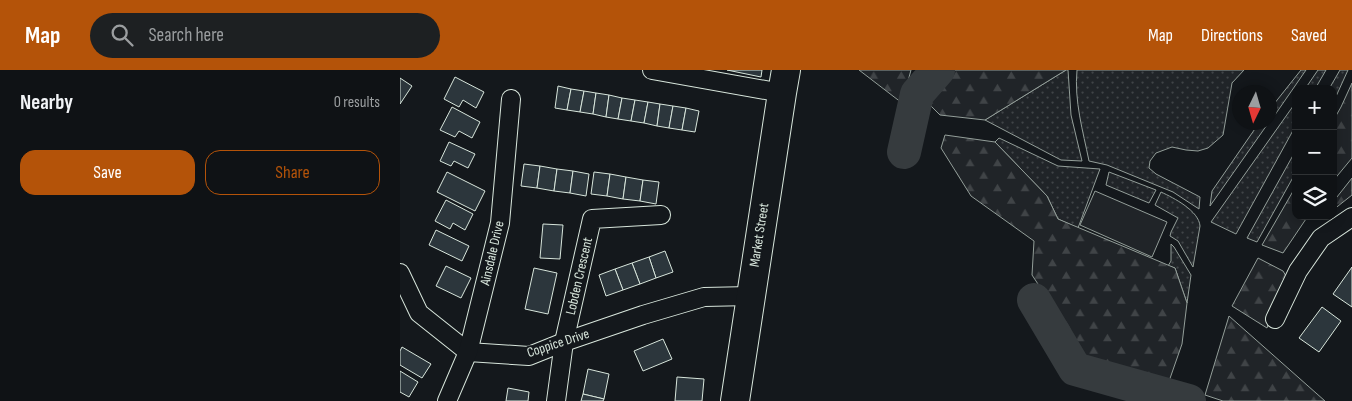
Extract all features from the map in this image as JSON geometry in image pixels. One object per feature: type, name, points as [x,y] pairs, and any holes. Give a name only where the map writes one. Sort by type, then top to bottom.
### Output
[{"type":"main road","name":"Market Street","points":[[735,401],[784,82]]},
{"type":"street","points":[[652,70],[784,82]]},
{"type":"street","name":"Ainsdale Drive","points":[[447,401],[468,352],[500,223],[511,99]]},
{"type":"street","name":"Lobden Crescent","points":[[556,401],[564,342],[592,219],[661,214]]},
{"type":"street","points":[[1274,319],[1298,271],[1321,238],[1352,217]]},
{"type":"street","points":[[400,273],[419,313],[468,352]]},
{"type":"street","name":"Coppice Drive","points":[[468,352],[529,356],[644,315],[704,297],[750,296]]},
{"type":"green space","points":[[859,70],[911,70],[902,103]]},
{"type":"green space","points":[[952,70],[1066,70],[985,120],[940,115],[925,100]]},
{"type":"green space","points":[[1068,70],[1071,115],[1082,161],[1061,160],[985,120]]},
{"type":"green space","points":[[1077,70],[1244,70],[1232,83],[1223,135],[1208,148],[1198,151],[1172,147],[1156,153],[1150,161],[1149,168],[1156,174],[1200,197],[1199,209],[1173,192],[1107,165],[1089,161],[1078,105]]},
{"type":"green space","points":[[1301,70],[1306,70],[1296,85],[1292,85],[1292,90],[1277,112],[1277,100]]},
{"type":"green space","points":[[1318,70],[1326,70],[1317,85],[1308,85]]},
{"type":"green space","points":[[1340,70],[1348,70],[1337,94],[1337,85],[1331,85]]},
{"type":"green space","points":[[1352,83],[1352,158],[1337,176],[1337,114]]},
{"type":"green space","points":[[1292,108],[1292,132],[1236,234],[1211,222],[1277,130]]},
{"type":"green space","points":[[1254,130],[1263,130],[1210,206],[1212,191]]},
{"type":"green space","points":[[945,135],[995,142],[1047,196],[1058,219],[1175,268],[1187,303],[1182,344],[1167,387],[1091,364],[1032,275],[1034,241],[971,196],[941,148]]},
{"type":"green space","points":[[999,138],[1058,166],[1100,169],[1078,228],[1058,219],[1047,196],[995,142]]},
{"type":"green space","points":[[1292,157],[1292,179],[1257,242],[1247,238]]},
{"type":"green space","points":[[1109,172],[1156,190],[1149,203],[1106,185]]},
{"type":"green space","points":[[1352,178],[1352,195],[1337,207],[1337,197]]},
{"type":"green space","points":[[1095,191],[1167,222],[1152,257],[1080,225]]},
{"type":"green space","points":[[1161,192],[1191,210],[1199,220],[1200,226],[1193,267],[1178,241],[1170,236],[1178,218],[1155,205]]},
{"type":"green space","points":[[1292,193],[1292,220],[1305,220],[1283,253],[1262,245]]},
{"type":"green space","points":[[1171,244],[1191,275],[1187,303],[1175,268],[1168,266],[1171,261]]},
{"type":"green space","points":[[1258,258],[1283,271],[1286,276],[1267,328],[1232,306]]},
{"type":"green space","points":[[1229,316],[1325,401],[1223,401],[1205,395]]},
{"type":"building","points":[[727,70],[762,70],[761,77]]},
{"type":"building","points":[[455,77],[484,92],[476,108],[463,100],[459,107],[444,99]]},
{"type":"building","points":[[400,78],[412,86],[400,104]]},
{"type":"building","points":[[558,86],[571,89],[567,110],[555,108]]},
{"type":"building","points":[[571,89],[584,91],[580,112],[567,110]]},
{"type":"building","points":[[584,91],[596,93],[593,114],[580,112]]},
{"type":"building","points":[[596,93],[609,95],[606,117],[593,114]]},
{"type":"building","points":[[609,95],[622,98],[618,119],[606,117]]},
{"type":"building","points":[[622,98],[635,100],[631,121],[618,119]]},
{"type":"building","points":[[635,100],[648,102],[644,123],[631,121]]},
{"type":"building","points":[[648,102],[660,104],[657,126],[644,123]]},
{"type":"building","points":[[660,104],[673,106],[669,128],[657,126]]},
{"type":"building","points":[[673,106],[686,108],[682,130],[669,128]]},
{"type":"building","points":[[452,107],[480,122],[472,138],[459,131],[455,137],[440,130]]},
{"type":"building","points":[[686,108],[699,111],[695,132],[682,130]]},
{"type":"building","points":[[449,142],[475,154],[468,168],[454,161],[451,166],[440,161]]},
{"type":"building","points":[[524,164],[540,166],[537,188],[521,186]]},
{"type":"building","points":[[540,166],[557,169],[554,191],[537,188]]},
{"type":"building","points":[[557,169],[573,171],[570,193],[554,191]]},
{"type":"building","points":[[573,171],[589,174],[586,196],[570,193]]},
{"type":"building","points":[[447,172],[485,191],[475,211],[437,192]]},
{"type":"building","points":[[594,172],[610,174],[607,196],[591,194]]},
{"type":"building","points":[[610,174],[626,177],[623,199],[607,196]]},
{"type":"building","points":[[626,177],[643,180],[640,201],[623,199]]},
{"type":"building","points":[[643,180],[659,182],[656,204],[640,201]]},
{"type":"building","points":[[446,200],[473,214],[465,230],[453,223],[450,229],[435,221]]},
{"type":"building","points":[[543,224],[563,225],[560,259],[540,258]]},
{"type":"building","points":[[436,230],[469,246],[462,261],[429,245]]},
{"type":"building","points":[[665,251],[673,272],[656,278],[649,257]]},
{"type":"building","points":[[649,257],[656,278],[640,284],[632,263]]},
{"type":"building","points":[[632,263],[640,284],[623,290],[615,269]]},
{"type":"building","points":[[446,266],[471,278],[461,298],[436,286]]},
{"type":"building","points":[[1352,267],[1352,307],[1333,294]]},
{"type":"building","points":[[534,268],[557,273],[548,314],[525,309]]},
{"type":"building","points":[[615,269],[623,290],[606,296],[599,275]]},
{"type":"building","points":[[1322,307],[1341,321],[1319,352],[1299,338]]},
{"type":"building","points":[[663,339],[672,359],[643,371],[634,351]]},
{"type":"building","points":[[402,347],[431,364],[422,378],[400,365],[400,351]]},
{"type":"building","points":[[588,369],[609,374],[604,399],[583,394]]},
{"type":"building","points":[[400,371],[418,382],[409,397],[400,392]]},
{"type":"building","points":[[677,377],[704,379],[702,401],[675,401]]},
{"type":"building","points":[[508,388],[529,392],[528,401],[506,401]]},
{"type":"building","points":[[583,394],[604,399],[603,401],[581,401]]},
{"type":"waterway","points":[[904,152],[917,94],[938,70]]},
{"type":"waterway","points":[[1034,300],[1075,369],[1189,401]]}]
